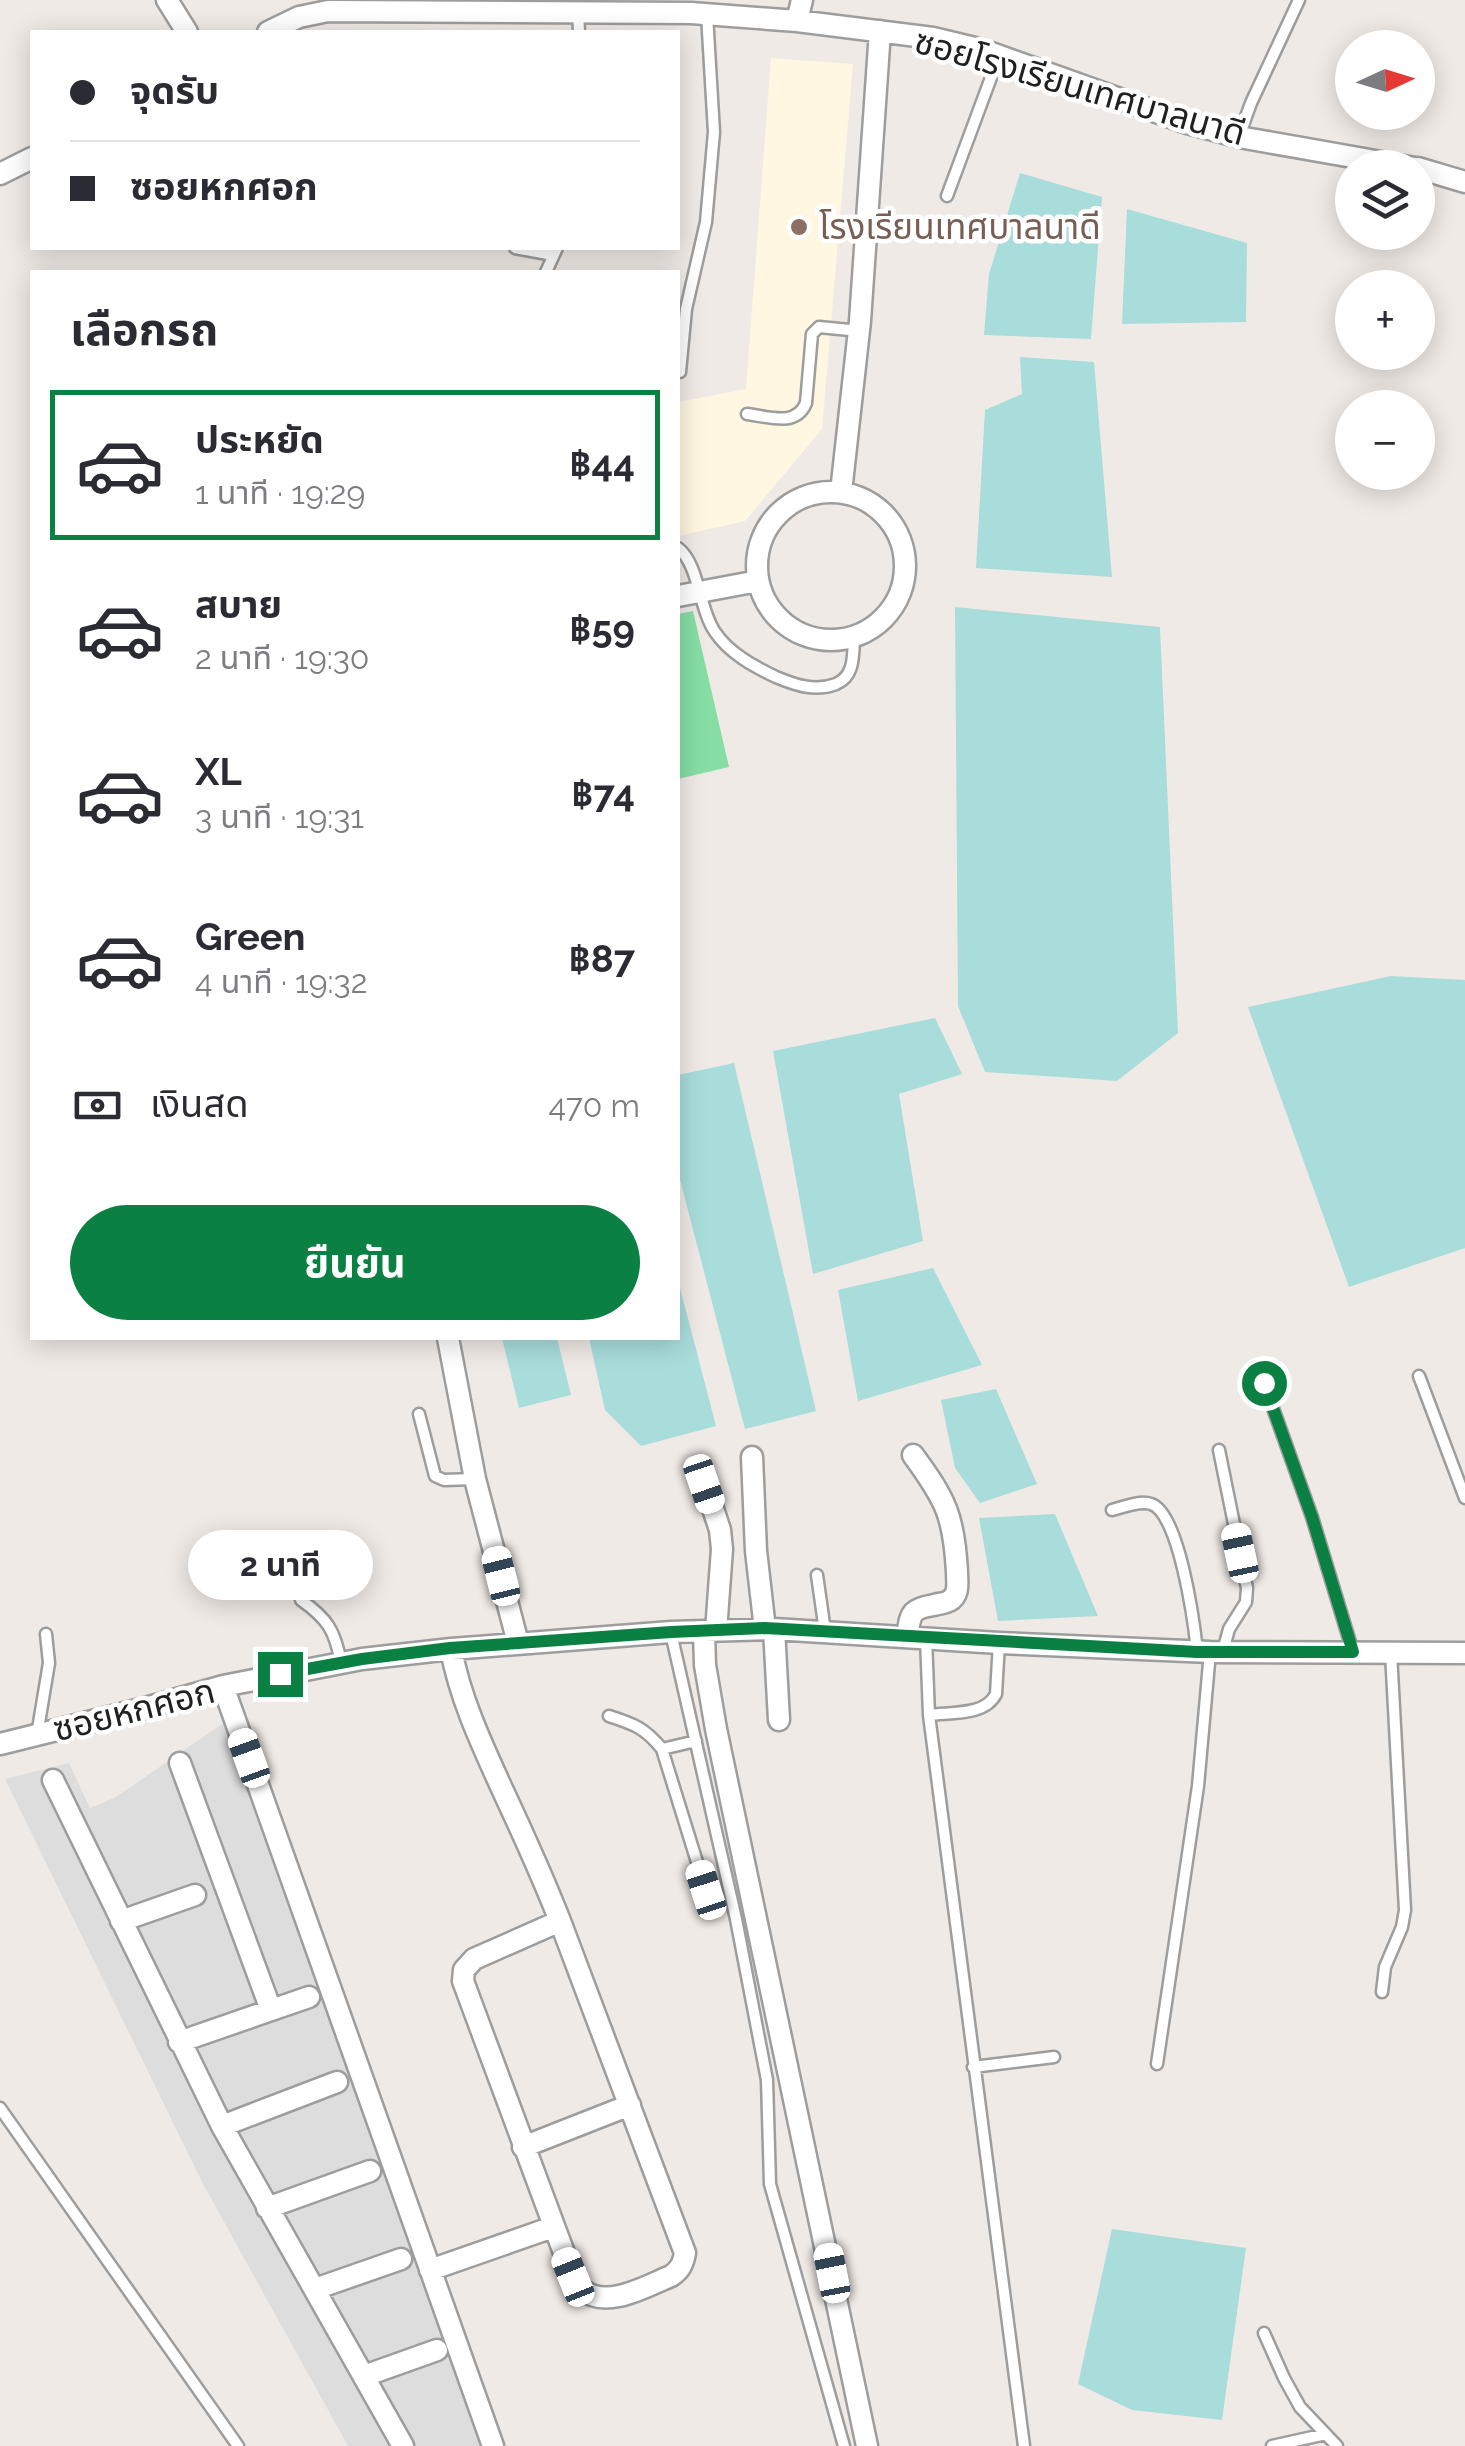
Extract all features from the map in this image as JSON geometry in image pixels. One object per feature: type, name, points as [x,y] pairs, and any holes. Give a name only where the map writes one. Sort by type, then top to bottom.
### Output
[{"type":"street","points":[[167,0],[186,30]]},
{"type":"street","name":"ซอยโรงเรียนเทศบาลนาดี","points":[[272,30],[299,16],[328,22],[578,22],[799,10],[999,56],[1187,123],[1239,137],[1335,154]]},
{"type":"street","points":[[841,492],[860,331],[880,31]]},
{"type":"street","points":[[0,174],[30,159]]},
{"type":"street","name":"ซอยโรงเรียนเทศบาลนาดี","points":[[1435,173],[1465,182]]},
{"type":"street","points":[[841,492],[868,501],[897,532],[905,560],[902,588],[889,614],[854,638],[826,641],[787,627],[768,606],[758,581],[756,566],[762,538],[777,515],[813,494],[841,492]]},
{"type":"street","points":[[680,596],[758,581]]},
{"type":"street","points":[[448,1340],[475,1479],[518,1643]]},
{"type":"street","points":[[913,1455],[937,1488],[950,1516],[958,1587],[948,1602],[911,1613],[920,1641]]},
{"type":"street","points":[[752,1457],[757,1564],[776,1666],[778,1720]]},
{"type":"street","points":[[704,1484],[720,1530],[722,1549],[707,1643],[716,1728],[868,2446]]},
{"type":"street","name":"ซอยหกศอก","points":[[0,1744],[226,1694],[340,1663],[454,1665],[518,1643],[672,1638],[707,1643],[771,1632],[824,1631],[998,1649],[1210,1655],[1465,1653]]},
{"type":"street","points":[[454,1665],[488,1758],[560,1921],[685,2253],[683,2264],[671,2276],[624,2295],[605,2298],[582,2290],[573,2277],[463,1981],[464,1970],[474,1959],[560,1921]]},
{"type":"street","points":[[226,1694],[494,2446]]},
{"type":"street","points":[[180,1762],[271,2010]]},
{"type":"street","points":[[53,1780],[222,2126],[403,2446]]},
{"type":"street","points":[[121,1921],[195,1895]]},
{"type":"street","points":[[179,2042],[309,1998]]},
{"type":"street","points":[[222,2126],[337,2082]]},
{"type":"street","points":[[524,2147],[630,2106]]},
{"type":"street","points":[[267,2208],[370,2171]]},
{"type":"street","points":[[430,2270],[552,2227]]},
{"type":"street","points":[[315,2289],[400,2259]]},
{"type":"street","points":[[364,2376],[437,2350]]},
{"type":"lane","points":[[1239,137],[1250,103],[1299,0]]},
{"type":"lane","points":[[680,372],[686,308],[706,222],[714,132],[708,15]]},
{"type":"lane","points":[[947,196],[999,56]]},
{"type":"lane","points":[[747,414],[793,419],[801,414],[806,404],[812,334],[819,328],[860,331]]},
{"type":"lane","points":[[680,549],[689,561],[712,629],[728,648],[755,668],[810,688],[831,686],[844,680],[854,664],[854,638]]},
{"type":"lane","points":[[1418,1376],[1465,1498]]},
{"type":"lane","points":[[1264,1383],[1312,1517],[1353,1652]]},
{"type":"lane","points":[[419,1414],[435,1476],[444,1480],[475,1479]]},
{"type":"lane","points":[[1210,1655],[1246,1602],[1247,1588],[1219,1450]]},
{"type":"lane","points":[[1112,1510],[1145,1502],[1165,1514],[1193,1619],[1210,1655],[1198,1786],[1157,2064]]},
{"type":"lane","points":[[817,1575],[824,1631]]},
{"type":"lane","points":[[301,1600],[327,1622],[336,1640],[340,1663]]},
{"type":"lane","points":[[37,1735],[49,1664],[46,1634]]},
{"type":"lane","points":[[672,1638],[736,1919],[766,2080],[770,2184],[844,2446]]},
{"type":"lane","points":[[920,1641],[1024,2446]]},
{"type":"lane","points":[[929,1715],[986,1707],[994,1701],[998,1649]]},
{"type":"lane","points":[[1382,1992],[1385,1967],[1405,1910],[1391,1652]]},
{"type":"lane","points":[[608,1716],[650,1734],[662,1749],[706,1890]]},
{"type":"lane","points":[[662,1749],[696,1741]]},
{"type":"lane","points":[[974,2066],[1054,2058]]},
{"type":"lane","points":[[0,2108],[238,2446]]},
{"type":"lane","points":[[1264,2333],[1300,2407],[1337,2446]]},
{"type":"lane","points":[[1272,2446],[1326,2434]]},
{"type":"shaded area","name":"โรงเรียนเทศบาลนาดี","points":[[771,58],[853,64],[822,429],[745,521],[680,536],[680,402],[746,389]]},
{"type":"shaded area","points":[[225,1722],[486,2446],[348,2446],[202,2182],[5,1779],[69,1763],[90,1808],[116,1797]]},
{"type":"green space","points":[[693,611],[729,767],[680,779],[680,614]]},
{"type":"water","points":[[1020,173],[1102,197],[1091,339],[984,335],[989,274]]},
{"type":"water","points":[[1127,209],[1247,243],[1246,322],[1122,324]]},
{"type":"water","points":[[1020,357],[1094,362],[1112,577],[976,568],[985,410],[1022,394]]},
{"type":"water","points":[[955,607],[1160,627],[1178,1033],[1117,1081],[985,1072],[958,1006]]},
{"type":"water","points":[[1391,976],[1465,980],[1465,1248],[1349,1287],[1248,1007]]},
{"type":"water","points":[[935,1018],[962,1074],[899,1094],[923,1241],[813,1274],[773,1051]]},
{"type":"water","points":[[734,1063],[816,1411],[745,1429],[680,1180],[680,1075]]},
{"type":"water","points":[[933,1268],[982,1365],[858,1401],[838,1290]]},
{"type":"water","points":[[680,1288],[716,1426],[641,1446],[605,1410],[589,1340],[680,1340]]},
{"type":"water","points":[[502,1340],[557,1340],[571,1395],[519,1408]]},
{"type":"water","points":[[996,1389],[1037,1484],[980,1503],[955,1468],[941,1400]]},
{"type":"water","points":[[1055,1514],[1098,1616],[998,1621],[979,1518]]},
{"type":"water","points":[[1112,2229],[1246,2248],[1222,2420],[1132,2410],[1078,2384]]},
{"type":"place","name":"โรงเรียนเทศบาลนาดี","points":[[799,227]]},
{"type":"route","points":[[280,1674],[450,1648],[765,1628],[1197,1652],[1353,1652],[1312,1517],[1264,1383]]}]
